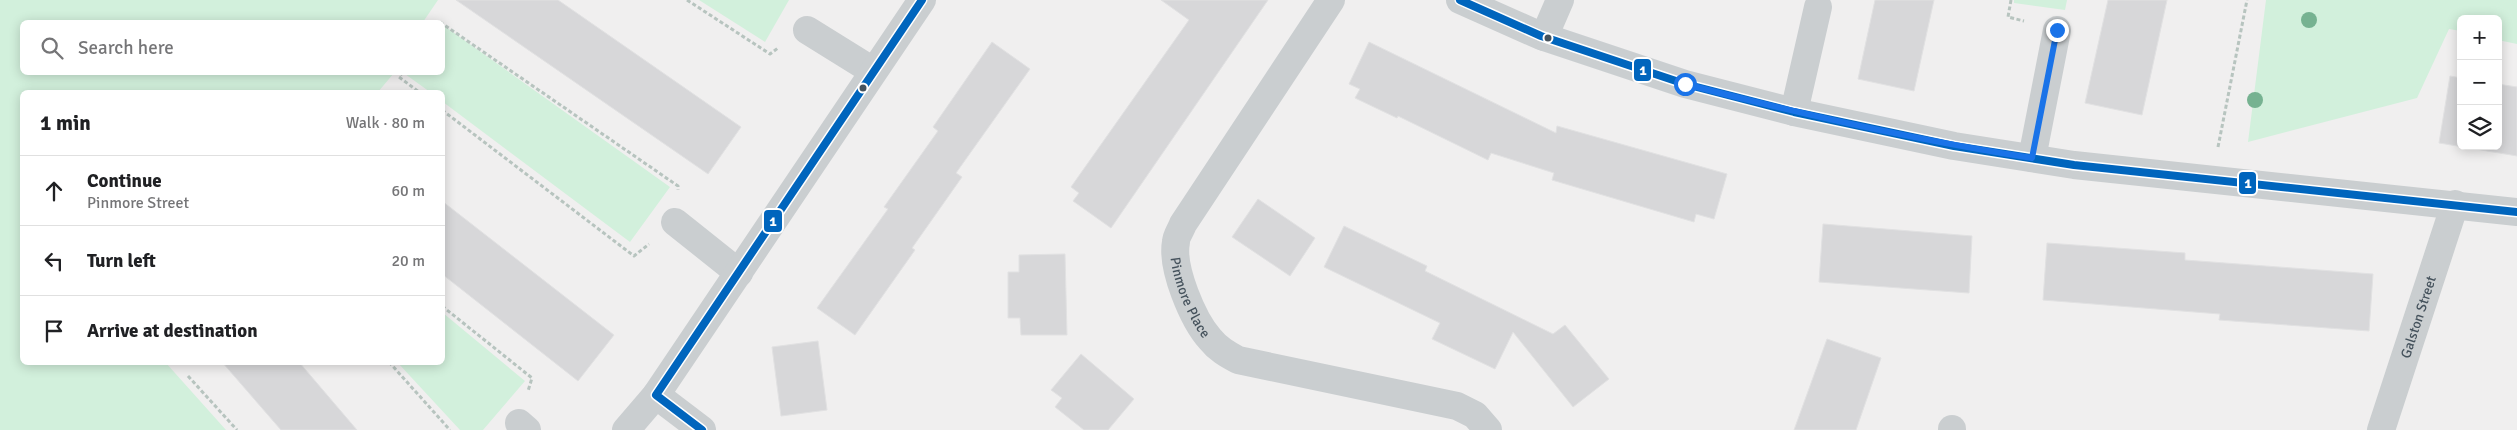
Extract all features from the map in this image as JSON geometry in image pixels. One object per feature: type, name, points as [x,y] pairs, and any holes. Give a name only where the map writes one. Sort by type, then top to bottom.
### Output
[{"type":"street","points":[[626,430],[656,395],[740,273],[922,0]]},
{"type":"street","name":"Pinmore Place","points":[[1331,0],[1183,224],[1176,242],[1176,260],[1186,297],[1209,338],[1221,350],[1238,360],[1456,406],[1475,415],[1488,430]]},
{"type":"street","points":[[1460,0],[1544,37],[1685,84],[1794,112],[1954,146],[2032,158],[2211,179],[2517,212]]},
{"type":"street","points":[[1544,37],[1560,0]]},
{"type":"street","points":[[1794,112],[1818,7]]},
{"type":"street","points":[[808,30],[873,72]]},
{"type":"street","points":[[2032,158],[2057,30]]},
{"type":"street","name":"Galston Street","points":[[2381,430],[2455,204]]},
{"type":"street","points":[[675,222],[740,273]]},
{"type":"street","points":[[656,395],[702,430]]},
{"type":"path","points":[[687,0],[770,54],[808,30]]},
{"type":"path","points":[[2211,179],[2247,0]]},
{"type":"path","points":[[445,25],[678,186],[675,222],[634,256],[445,112]]},
{"type":"path","points":[[402,75],[400,78],[416,90]]},
{"type":"path","points":[[445,308],[532,378],[523,426]]},
{"type":"path","points":[[392,365],[450,430]]},
{"type":"path","points":[[188,376],[237,430]]},
{"type":"green space","points":[[0,0],[438,0],[424,20],[20,20],[20,75],[392,75],[380,90],[20,90],[20,365],[168,365],[226,430],[0,430]]},
{"type":"green space","points":[[699,0],[789,0],[765,42]]},
{"type":"green space","points":[[2014,0],[2067,0],[2065,10],[2014,3]]},
{"type":"green space","points":[[2266,0],[2517,0],[2517,44],[2502,41],[2502,15],[2457,15],[2457,30],[2449,29],[2417,98],[2248,142]]},
{"type":"green space","points":[[445,26],[670,187],[630,242],[445,103],[445,90],[427,90],[406,75],[445,75]]},
{"type":"green space","points":[[445,315],[525,381],[483,430],[460,430],[400,365],[445,365]]},
{"type":"building","points":[[456,0],[558,0],[741,127],[708,174]]},
{"type":"building","points":[[1161,0],[1268,0],[1111,228],[1073,201],[1079,193],[1071,187],[1189,20]]},
{"type":"building","points":[[1875,0],[1934,0],[1914,91],[1858,79]]},
{"type":"building","points":[[2108,0],[2167,0],[2142,115],[2085,103]]},
{"type":"building","points":[[992,42],[1030,69],[956,173],[962,177],[912,248],[915,250],[855,335],[817,308],[888,209],[884,207],[938,131],[933,127]]},
{"type":"building","points":[[1369,42],[1556,133],[1557,126],[1727,174],[1714,219],[1696,214],[1694,222],[1552,180],[1554,173],[1491,153],[1488,160],[1398,116],[1397,118],[1355,98],[1360,89],[1349,84]]},
{"type":"building","points":[[2450,76],[2457,77],[2457,146],[2439,143]]},
{"type":"building","points":[[2502,85],[2517,87],[2517,156],[2481,150],[2502,150]]},
{"type":"building","points":[[1258,199],[1315,238],[1290,276],[1232,237]]},
{"type":"building","points":[[445,203],[614,335],[578,381],[445,276]]},
{"type":"building","points":[[1823,224],[1972,236],[1969,293],[1819,282]]},
{"type":"building","points":[[1344,226],[1427,266],[1425,271],[1553,334],[1565,325],[1609,379],[1573,407],[1513,332],[1495,369],[1432,339],[1440,323],[1324,267]]},
{"type":"building","points":[[2047,243],[2185,253],[2185,260],[2373,274],[2369,331],[2219,320],[2220,314],[2043,300]]},
{"type":"building","points":[[1065,254],[1067,335],[1021,335],[1020,318],[1008,318],[1008,272],[1019,272],[1019,255]]},
{"type":"building","points":[[1827,339],[1881,358],[1856,430],[1794,430]]},
{"type":"building","points":[[818,341],[827,410],[781,416],[772,347]]},
{"type":"building","points":[[1081,354],[1134,399],[1108,430],[1084,430],[1055,407],[1062,398],[1051,390]]},
{"type":"building","points":[[225,365],[302,365],[357,430],[281,430]]},
{"type":"transit line","name":"1","points":[[702,430],[656,395],[922,0]]},
{"type":"transit line","name":"1","points":[[1460,0],[1541,36],[1685,84],[1794,112],[1954,146],[2074,165],[2517,212]]},
{"type":"route","points":[[1685,84],[1794,112],[1954,146],[2032,158],[2057,30]]}]
